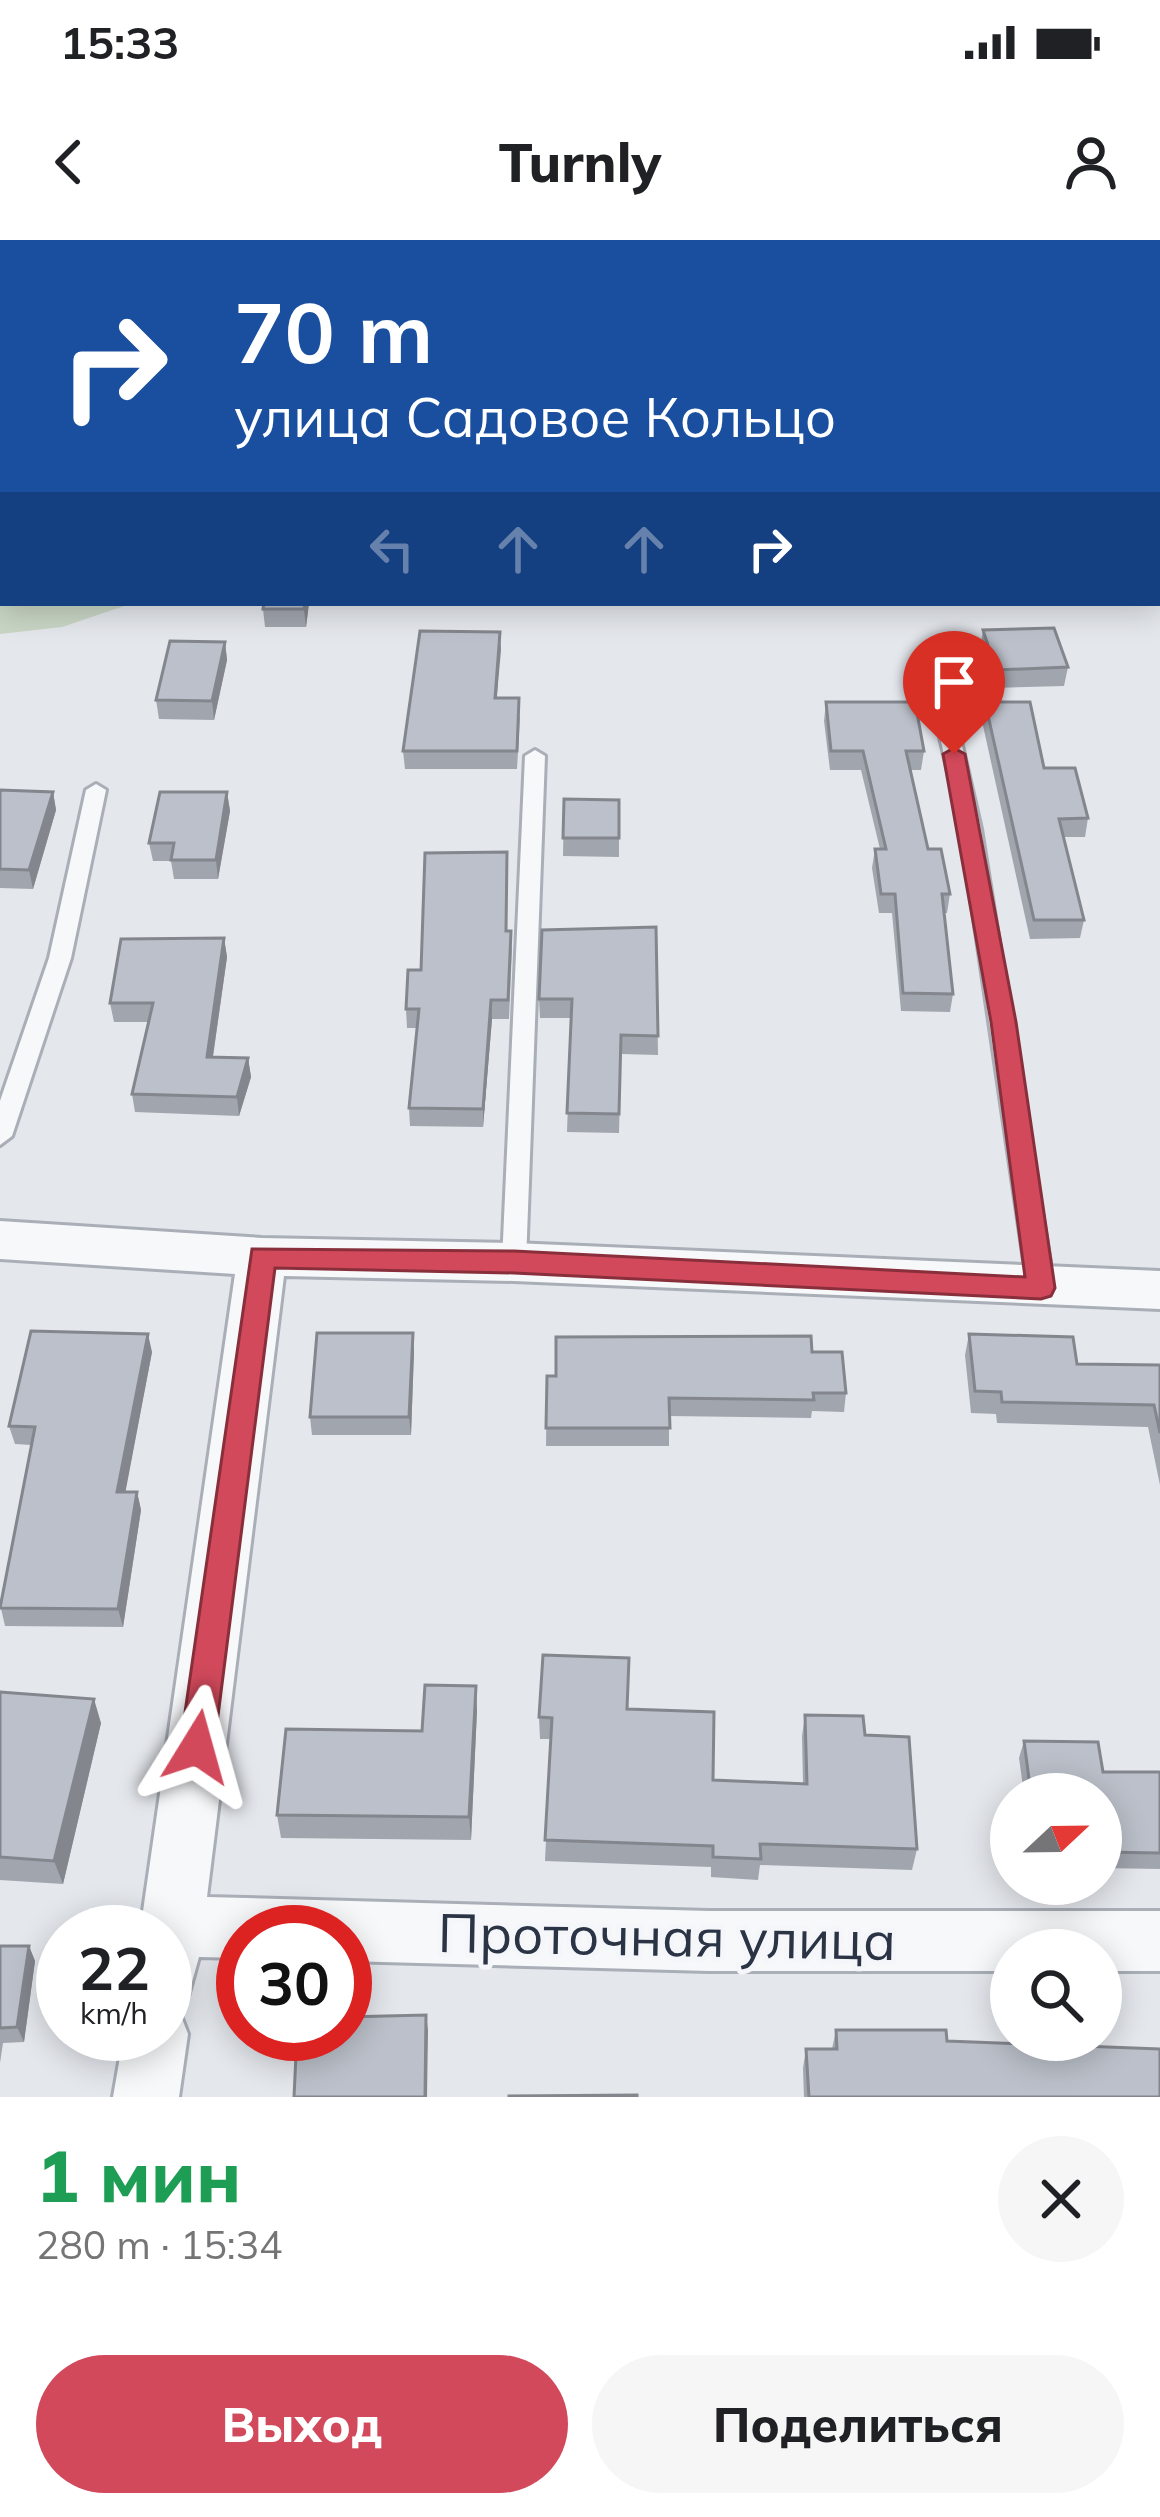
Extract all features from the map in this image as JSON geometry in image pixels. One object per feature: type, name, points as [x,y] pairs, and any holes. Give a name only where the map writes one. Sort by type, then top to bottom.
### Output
[{"type":"street","points":[[0,1240],[262,1257],[514,1262],[1160,1290]]},
{"type":"street","points":[[175,1905],[262,1257]]},
{"type":"street","name":"Проточная улица","points":[[192,1952],[709,1941],[1160,1941]]},
{"type":"street","points":[[146,2097],[152,2061]]},
{"type":"lane","points":[[938,680],[982,893],[1041,1288]]},
{"type":"lane","points":[[514,1262],[535,756]]},
{"type":"lane","points":[[0,1136],[60,958],[96,790]]},
{"type":"green space","points":[[0,606],[124,606],[62,627],[0,634]]},
{"type":"building","points":[[264,606],[304,606],[304,609]]},
{"type":"building","points":[[1054,628],[1068,667],[996,670],[983,630]]},
{"type":"building","points":[[420,631],[500,632],[495,698],[519,698],[517,751],[403,751]]},
{"type":"building","points":[[170,641],[225,642],[212,701],[156,700]]},
{"type":"building","points":[[826,702],[915,702],[924,751],[906,751],[928,849],[941,849],[950,894],[942,894],[953,994],[903,993],[895,894],[881,894],[875,849],[886,849],[863,751],[831,751]]},
{"type":"building","points":[[985,702],[1030,702],[1044,768],[1075,768],[1088,818],[1059,819],[1084,920],[1034,920]]},
{"type":"building","points":[[0,790],[53,792],[29,870],[0,869]]},
{"type":"building","points":[[160,792],[227,792],[216,860],[171,860],[174,843],[149,843]]},
{"type":"building","points":[[564,799],[619,800],[619,838],[563,838]]},
{"type":"building","points":[[507,852],[508,1000],[491,1000],[483,1109],[409,1108],[419,1009],[406,1009],[408,970],[421,970],[425,853]]},
{"type":"building","points":[[656,927],[658,1036],[621,1035],[619,1114],[567,1113],[572,999],[539,999],[542,930]]},
{"type":"building","points":[[224,938],[207,1057],[248,1058],[237,1097],[132,1094],[153,1003],[110,1003],[121,939]]},
{"type":"building","points":[[31,1331],[148,1334],[117,1492],[137,1492],[118,1609],[0,1608],[35,1427],[9,1426]]},
{"type":"building","points":[[317,1333],[413,1333],[409,1417],[310,1417]]},
{"type":"building","points":[[969,1334],[1073,1337],[1077,1364],[1160,1365],[1160,1433],[1154,1405],[1002,1402],[1001,1392],[975,1391]]},
{"type":"building","points":[[811,1336],[812,1352],[842,1352],[846,1393],[813,1393],[814,1400],[669,1398],[670,1428],[546,1428],[547,1376],[556,1376],[556,1337]]},
{"type":"building","points":[[543,1655],[629,1658],[627,1709],[714,1712],[713,1780],[807,1784],[805,1715],[863,1716],[865,1735],[909,1737],[917,1849],[760,1844],[761,1859],[713,1857],[713,1846],[545,1840],[552,1718],[539,1717]]},
{"type":"building","points":[[425,1685],[476,1686],[469,1817],[277,1815],[286,1729],[422,1731]]},
{"type":"building","points":[[0,1692],[94,1699],[54,1861],[0,1857]]},
{"type":"building","points":[[1024,1741],[1098,1742],[1103,1772],[1160,1772],[1160,1853],[1122,1852],[1122,1773],[1028,1773]]},
{"type":"building","points":[[0,1946],[29,1946],[17,2027],[0,2028]]},
{"type":"building","points":[[426,2015],[425,2097],[294,2097],[296,2061],[372,2061],[372,2016]]},
{"type":"building","points":[[836,2030],[946,2030],[947,2041],[990,2043],[990,2061],[1122,2061],[1122,2048],[1160,2049],[1160,2097],[809,2097],[806,2049],[837,2049]]},
{"type":"building","points":[[509,2096],[637,2097],[509,2097]]},
{"type":"route","points":[[197,1747],[262,1257],[514,1262],[1041,1288],[1004,1022],[954,754]]}]
